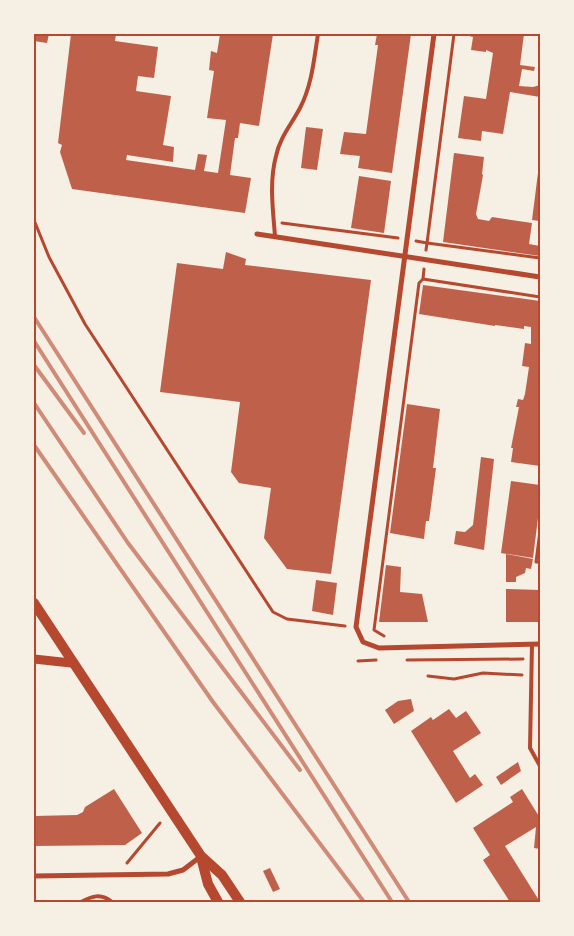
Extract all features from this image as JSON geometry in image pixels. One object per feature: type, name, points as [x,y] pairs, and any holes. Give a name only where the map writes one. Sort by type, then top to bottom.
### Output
[{"type":"main road","points":[[34,603],[71,663],[201,856],[222,875],[240,902]]},
{"type":"main road","points":[[201,856],[208,884],[218,902]]},
{"type":"street","points":[[434,34],[356,628],[363,642],[379,648],[540,644]]},
{"type":"street","points":[[257,234],[540,277]]},
{"type":"street","points":[[34,659],[71,663]]},
{"type":"street","points":[[34,876],[168,874],[183,870],[201,856]]},
{"type":"lane","points":[[275,236],[271,201],[275,157],[282,135],[300,108],[310,86],[318,34]]},
{"type":"lane","points":[[532,644],[530,748],[540,766]]},
{"type":"lane","points":[[81,902],[95,896],[106,898],[112,902]]},
{"type":"path","points":[[274,222],[427,243],[454,34]]},
{"type":"path","points":[[34,220],[49,257],[85,324],[273,612],[287,619],[356,628]]},
{"type":"path","points":[[385,637],[374,630],[375,620],[419,283],[423,279]]},
{"type":"path","points":[[540,531],[536,562],[540,562]]},
{"type":"path","points":[[399,660],[509,659]]},
{"type":"path","points":[[358,661],[381,660]]},
{"type":"path","points":[[428,676],[454,679],[483,673],[519,675]]},
{"type":"path","points":[[128,863],[160,823]]},
{"type":"building","points":[[34,34],[49,34],[47,43],[34,41]]},
{"type":"building","points":[[71,34],[116,34],[115,41],[158,47],[154,78],[138,76],[136,91],[171,96],[163,145],[174,147],[173,162],[127,155],[126,160],[195,170],[198,154],[207,155],[204,171],[218,173],[226,120],[207,118],[214,71],[209,70],[211,51],[217,53],[220,34],[273,34],[259,126],[240,123],[238,138],[235,138],[230,175],[251,178],[245,213],[72,189],[60,152],[62,145],[58,143]]},
{"type":"building","points":[[377,34],[411,34],[392,173],[358,168],[360,156],[340,154],[344,132],[366,134],[378,45],[375,45]]},
{"type":"building","points":[[469,34],[524,34],[520,65],[535,67],[534,71],[522,69],[519,86],[533,87],[540,85],[540,97],[510,92],[503,134],[482,131],[481,141],[458,138],[464,96],[486,99],[493,53],[486,50],[486,52],[471,50],[473,37],[469,36]]},
{"type":"building","points":[[306,127],[323,129],[317,170],[301,168]]},
{"type":"building","points":[[454,153],[484,157],[483,175],[476,214],[478,219],[489,221],[492,217],[532,223],[529,244],[540,246],[540,256],[443,242]]},
{"type":"building","points":[[540,165],[540,221],[532,220]]},
{"type":"building","points":[[359,176],[391,181],[384,233],[351,228]]},
{"type":"building","points":[[226,252],[246,259],[245,265],[371,280],[331,574],[287,569],[264,538],[271,488],[239,483],[231,472],[240,402],[160,392],[177,263],[223,269]]},
{"type":"building","points":[[423,285],[540,301],[540,466],[511,462],[513,448],[511,448],[519,407],[516,407],[518,399],[523,400],[525,394],[529,367],[522,366],[525,343],[531,344],[531,327],[524,326],[524,329],[495,326],[419,314]]},
{"type":"building","points":[[407,404],[440,409],[433,468],[436,468],[429,521],[426,521],[424,539],[390,533]]},
{"type":"building","points":[[481,457],[494,459],[484,550],[454,544],[456,531],[465,532],[473,525]]},
{"type":"building","points":[[511,481],[540,485],[540,502],[533,558],[501,553]]},
{"type":"building","points":[[506,554],[533,559],[531,569],[526,568],[525,573],[516,577],[516,582],[506,582]]},
{"type":"building","points":[[386,565],[401,567],[400,592],[422,594],[428,622],[379,622]]},
{"type":"building","points":[[316,580],[337,583],[333,615],[312,611]]},
{"type":"building","points":[[506,589],[540,590],[540,622],[506,622]]},
{"type":"building","points":[[411,699],[414,711],[394,724],[385,710],[398,701]]},
{"type":"building","points":[[449,709],[456,718],[466,711],[481,733],[453,751],[470,778],[475,774],[483,785],[456,803],[411,731],[431,717],[433,720]]},
{"type":"building","points":[[518,762],[521,771],[501,785],[496,777]]},
{"type":"building","points":[[114,789],[142,833],[125,845],[34,846],[34,816],[77,815],[83,812],[85,807]]},
{"type":"building","points":[[522,789],[540,818],[540,849],[534,848],[536,827],[505,846],[540,902],[510,902],[483,860],[490,855],[473,828],[513,802],[510,797]]},
{"type":"building","points":[[270,868],[280,889],[273,892],[263,871]]},
{"type":"railway","points":[[34,317],[409,902]]},
{"type":"railway","points":[[34,341],[392,902]]},
{"type":"railway","points":[[34,365],[84,433]]},
{"type":"railway","points":[[34,403],[128,543],[300,770]]},
{"type":"railway","points":[[34,445],[213,702],[364,902]]}]
